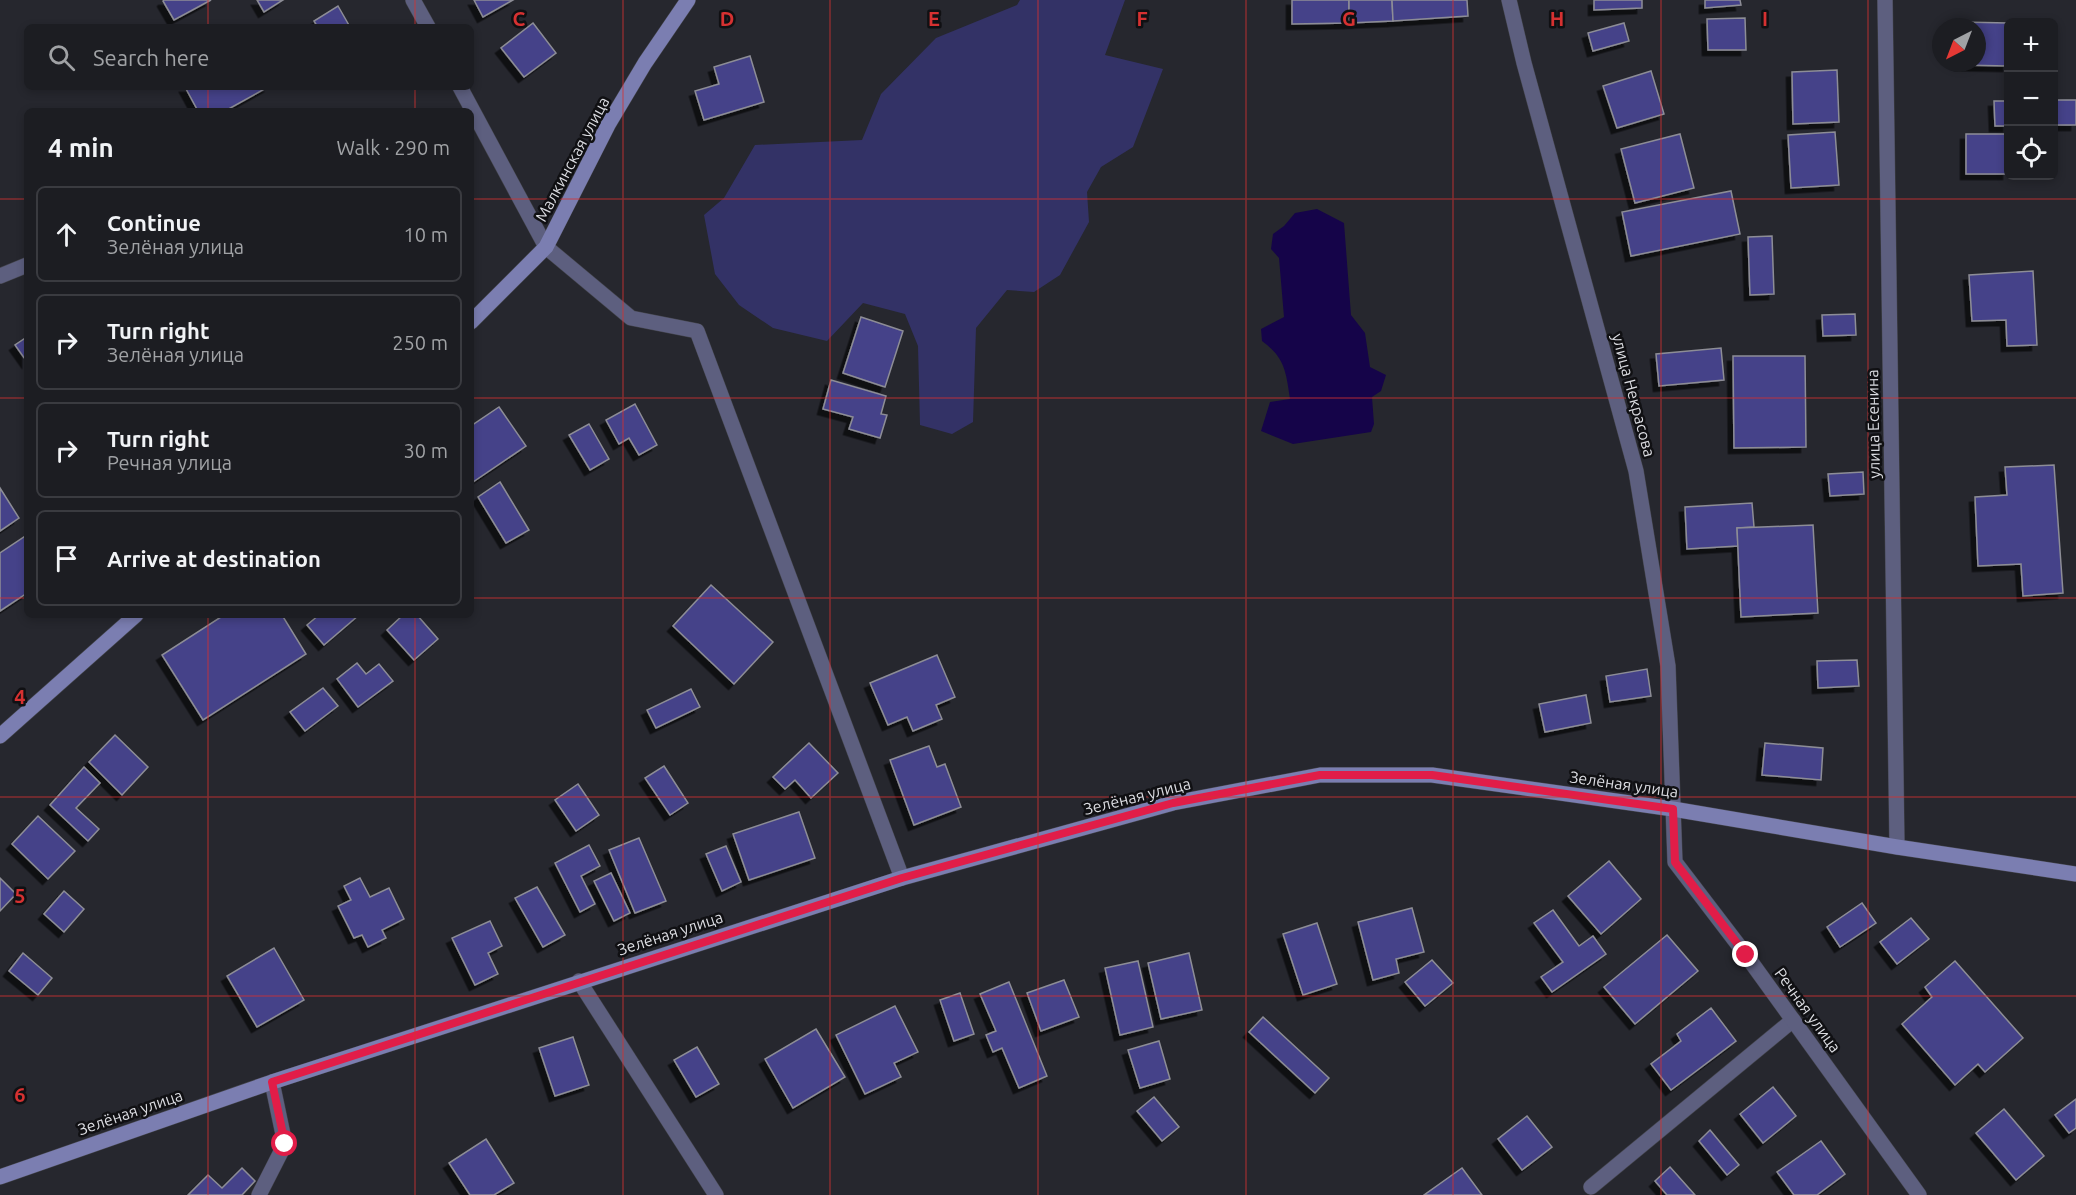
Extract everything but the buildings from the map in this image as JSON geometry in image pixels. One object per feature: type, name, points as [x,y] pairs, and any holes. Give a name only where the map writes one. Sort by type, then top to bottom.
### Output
[{"type":"street","points":[[413,0],[426,24]]},
{"type":"street","name":"Малкинская улица","points":[[474,319],[546,247],[608,125],[645,63],[688,0]]},
{"type":"street","name":"улица Некрасова","points":[[1509,0],[1527,74],[1636,471],[1668,666],[1673,809]]},
{"type":"street","name":"улица Есенина","points":[[1885,0],[1897,847]]},
{"type":"street","points":[[462,90],[471,108]]},
{"type":"street","points":[[474,113],[546,247],[632,318],[697,331],[902,878]]},
{"type":"street","points":[[0,276],[24,266]]},
{"type":"street","points":[[0,736],[133,618]]},
{"type":"street","name":"Зелёная улица","points":[[0,1177],[272,1082],[902,878],[1173,803],[1320,775],[1432,775],[1673,809],[1897,847],[2076,874]]},
{"type":"street","name":"Речная улица","points":[[1673,809],[1675,862],[1746,955],[1919,1195]]},
{"type":"street","points":[[579,981],[716,1195]]},
{"type":"street","points":[[1591,1187],[1793,1020]]},
{"type":"street","points":[[258,1195],[285,1144],[272,1082]]},
{"type":"shaded area","points":[[1020,0],[1125,0],[1105,55],[1163,69],[1133,147],[1101,167],[1087,192],[1089,222],[1060,275],[1034,292],[1007,290],[976,328],[973,422],[952,434],[920,425],[918,346],[905,314],[863,303],[827,341],[773,328],[739,305],[715,274],[704,215],[724,198],[755,145],[862,140],[881,94],[936,38],[1017,5]]},
{"type":"shaded area","points":[[1317,209],[1344,223],[1351,315],[1365,333],[1370,367],[1386,375],[1381,391],[1372,397],[1374,424],[1371,432],[1293,444],[1261,431],[1270,402],[1290,399],[1283,366],[1276,353],[1262,341],[1261,329],[1284,317],[1279,258],[1271,249],[1273,234],[1284,226],[1295,213]]},
{"type":"route","points":[[285,1144],[272,1082],[902,878],[1173,803],[1320,775],[1432,775],[1673,809],[1675,862],[1746,955]]}]
